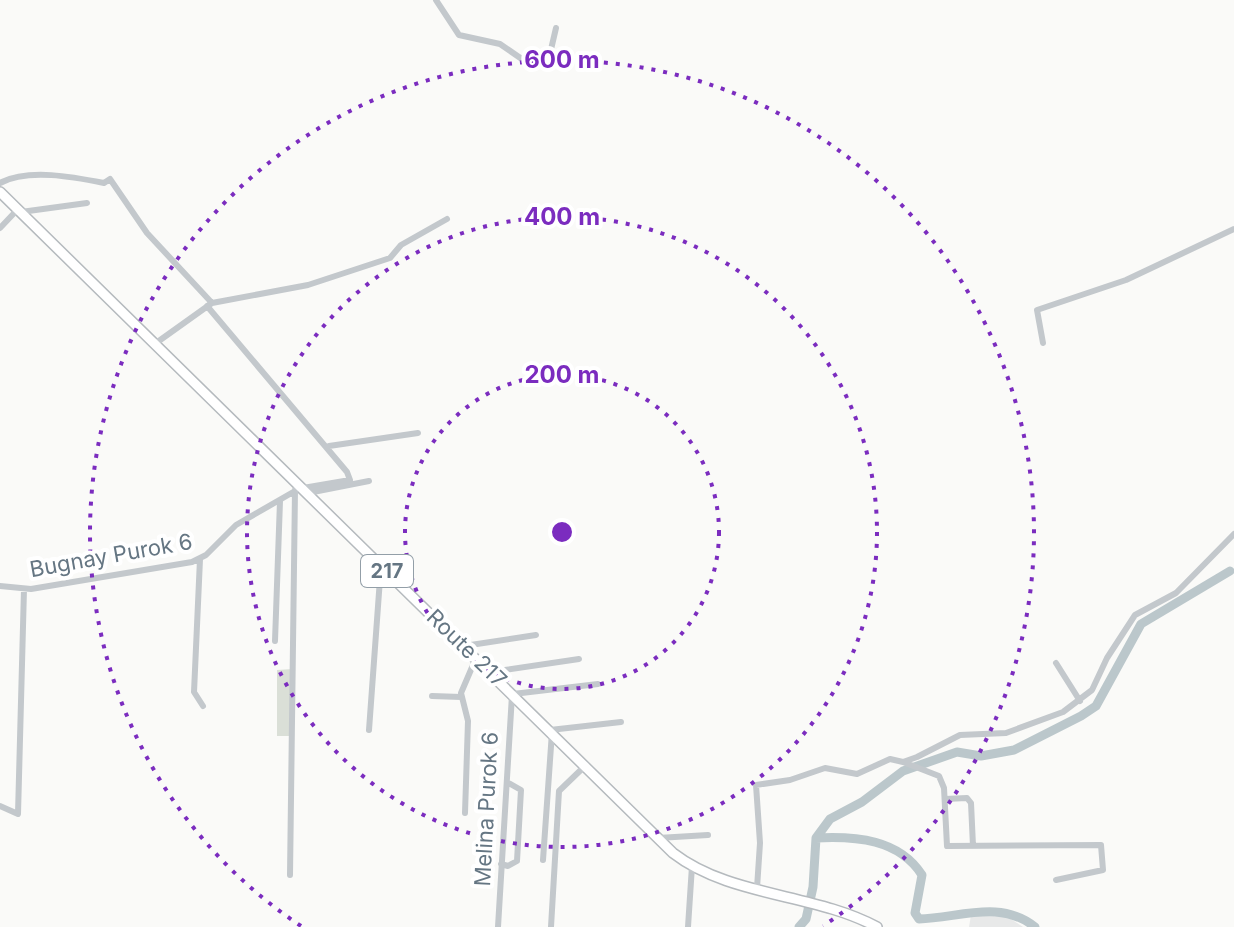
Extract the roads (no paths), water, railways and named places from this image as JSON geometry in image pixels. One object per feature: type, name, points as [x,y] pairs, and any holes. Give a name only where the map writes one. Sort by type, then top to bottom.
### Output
[{"type":"main road","name":"Route 217","points":[[0,192],[658,838],[692,866],[757,888],[845,911],[877,927]]},
{"type":"street","points":[[436,0],[459,35],[500,44],[532,66],[549,58],[556,28]]},
{"type":"street","points":[[0,183],[18,175],[87,178],[104,183],[110,179],[147,233],[329,446],[346,468],[350,480],[302,489]]},
{"type":"street","points":[[0,228],[20,211],[87,203]]},
{"type":"street","points":[[156,343],[209,304],[308,285],[390,258],[401,245],[447,219]]},
{"type":"street","points":[[1043,343],[1037,310],[1126,280],[1234,229]]},
{"type":"street","points":[[329,446],[418,433]]},
{"type":"street","points":[[302,489],[369,481]]},
{"type":"street","points":[[290,875],[294,786],[290,759],[302,489]]},
{"type":"street","name":"Bugnay Purok 6","points":[[0,586],[24,589],[200,559],[236,525],[302,489]]},
{"type":"street","points":[[275,641],[280,501]]},
{"type":"street","points":[[903,762],[960,735],[994,735],[1023,728],[1080,701],[1092,690],[1107,658],[1135,615],[1176,593],[1234,534]]},
{"type":"street","points":[[200,559],[194,692],[203,706]]},
{"type":"street","points":[[369,730],[381,565]]},
{"type":"street","points":[[0,806],[18,814],[24,589]]},
{"type":"street","points":[[464,646],[536,635]]},
{"type":"street","points":[[465,813],[468,721],[461,697],[476,658]]},
{"type":"street","points":[[491,672],[579,659]]},
{"type":"street","points":[[1056,663],[1080,701]]},
{"type":"street","points":[[513,693],[598,684]]},
{"type":"street","name":"Melina Purok 6","points":[[498,927],[513,693]]},
{"type":"street","points":[[432,696],[461,697]]},
{"type":"street","points":[[543,860],[551,731],[621,722]]},
{"type":"street","points":[[757,888],[760,867],[756,785],[790,780],[825,768],[852,775],[890,759],[939,776],[945,799],[947,846],[1101,845],[1103,870],[1056,880]]},
{"type":"street","points":[[551,927],[559,791],[586,765]]},
{"type":"street","points":[[501,864],[508,866],[517,861],[520,835],[521,790],[507,782]]},
{"type":"street","points":[[945,799],[967,798],[971,803],[973,846]]},
{"type":"street","points":[[658,838],[708,835]]},
{"type":"street","points":[[688,927],[692,866]]},
{"type":"waterway","points":[[799,927],[806,919],[813,887],[816,838],[830,819],[862,802],[903,771],[957,752],[981,756],[1014,750],[1081,716],[1096,706],[1141,624],[1230,571]]},
{"type":"waterway","points":[[816,838],[861,839],[901,854],[922,875],[915,913],[919,919],[993,912],[1008,914],[1035,927]]}]
